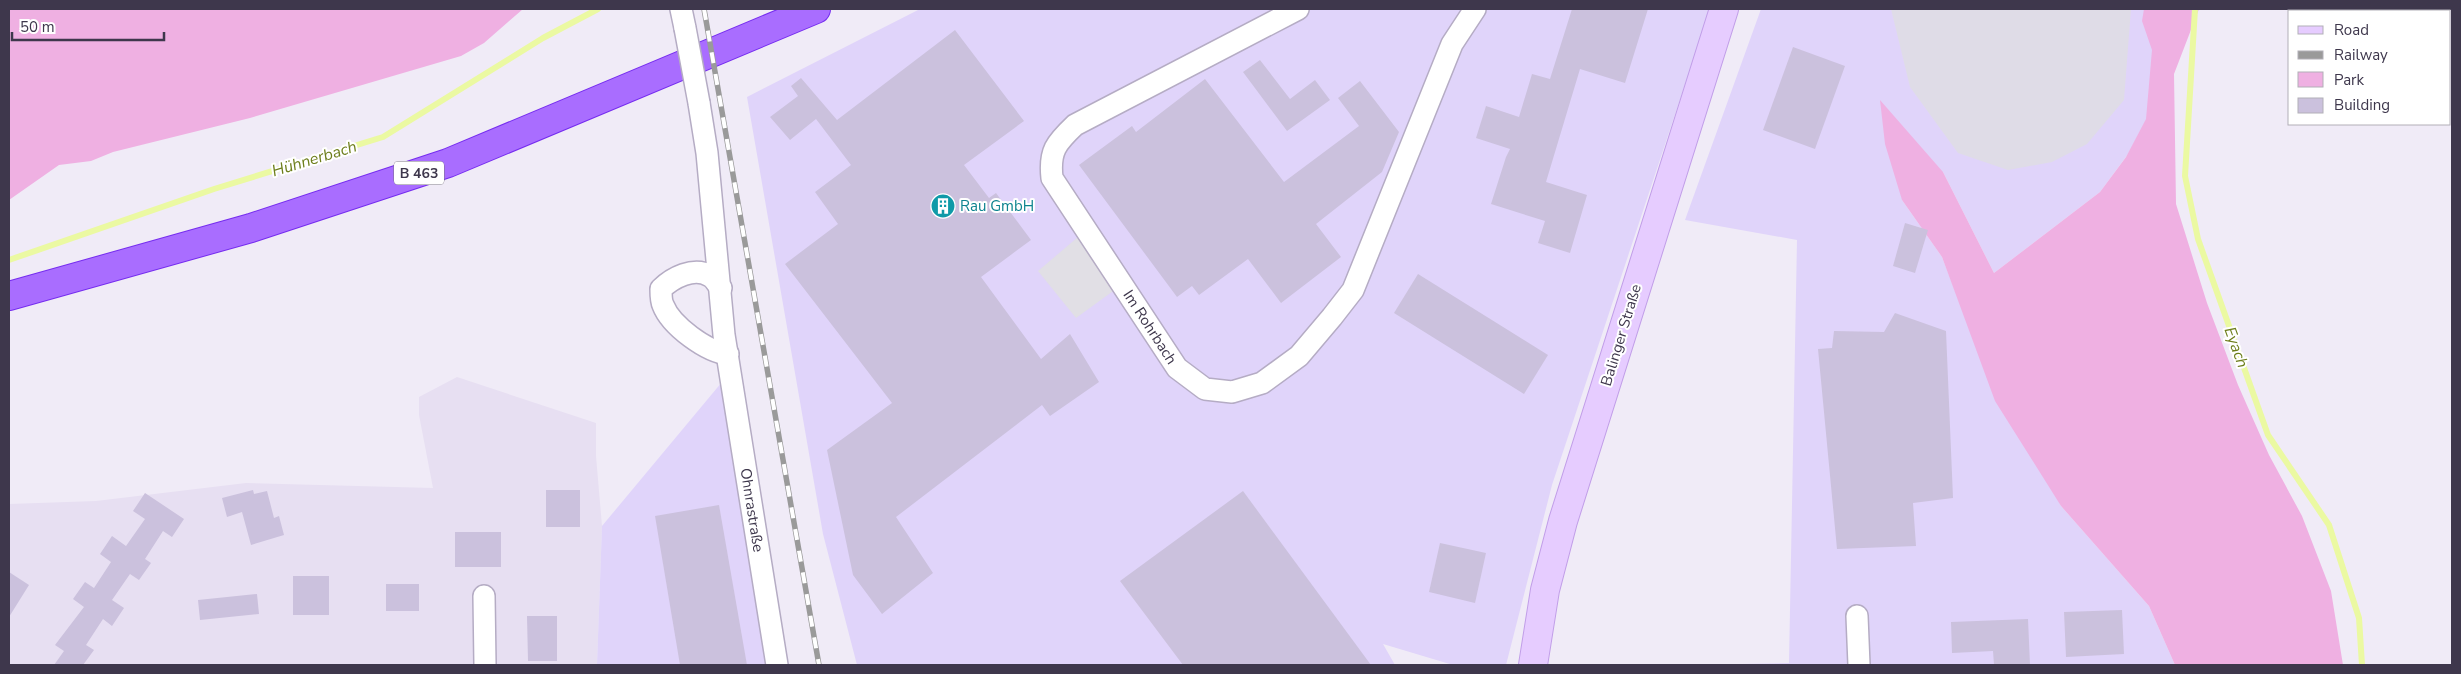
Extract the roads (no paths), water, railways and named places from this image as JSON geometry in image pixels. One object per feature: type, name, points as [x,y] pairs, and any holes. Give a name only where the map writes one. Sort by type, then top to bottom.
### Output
[{"type":"highway","name":"B 463","points":[[9,296],[251,228],[448,163],[816,9]]},
{"type":"main road","name":"Balinger Straße","points":[[1533,665],[1545,590],[1563,520],[1724,9]]},
{"type":"street","name":"Im Rohrbach","points":[[1298,9],[1074,125],[1058,141],[1050,159],[1052,178],[1177,368],[1205,389],[1232,392],[1262,383],[1298,356],[1353,290],[1452,44],[1475,9]]},
{"type":"street","name":"Ohnrastraße","points":[[683,18],[707,153],[724,335],[777,665]]},
{"type":"street","points":[[720,288],[710,276],[698,273],[687,274],[669,282],[661,290],[662,305],[676,324],[704,346],[718,353],[728,354]]},
{"type":"street","points":[[484,596],[484,665]]},
{"type":"street","points":[[1857,616],[1859,665]]},
{"type":"waterway","name":"Hühnerbach","points":[[9,260],[214,189],[383,137],[543,38],[598,9]]},
{"type":"waterway","name":"Eyach","points":[[2195,9],[2185,176],[2198,239],[2268,435],[2329,525],[2359,618],[2362,665]]},
{"type":"railway","points":[[704,9],[819,665]]},
{"type":"place","name":"Rau GmbH","points":[[943,206]]}]
